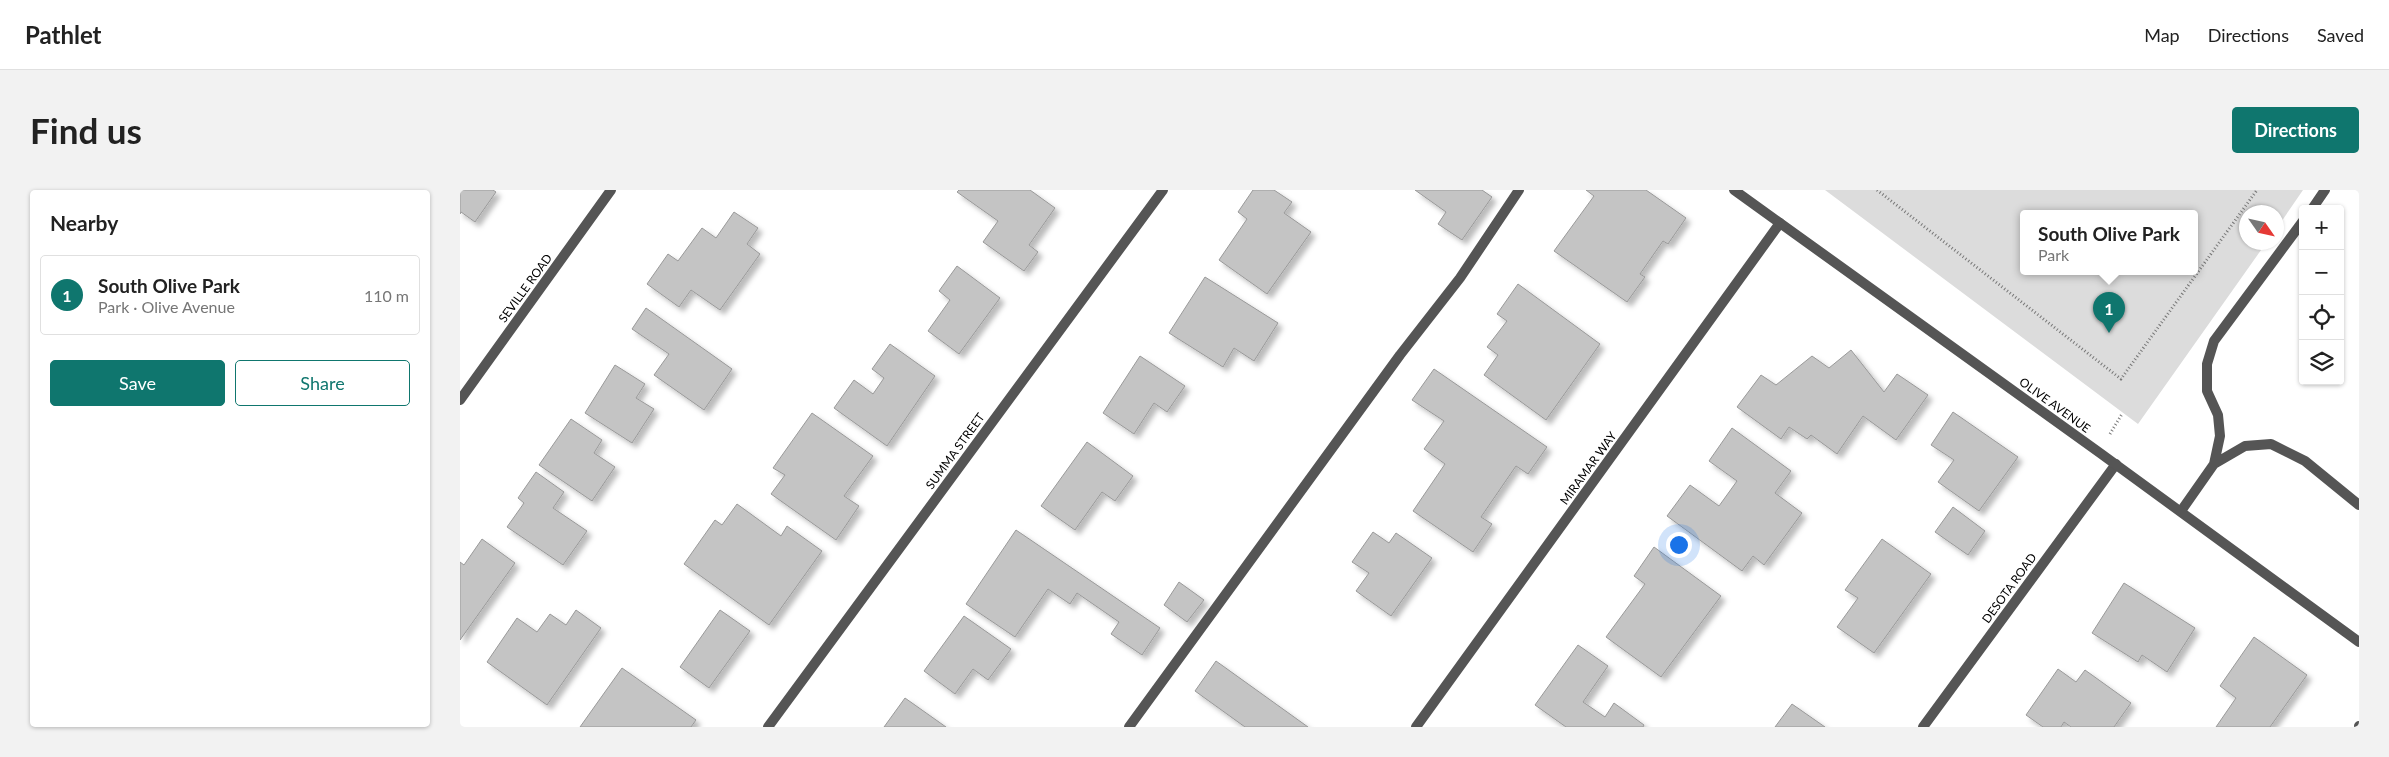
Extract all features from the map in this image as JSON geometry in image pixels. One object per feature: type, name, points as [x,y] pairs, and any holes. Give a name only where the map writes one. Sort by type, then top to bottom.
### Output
[{"type":"street","name":"SEVILLE ROAD","points":[[460,400],[611,190]]},
{"type":"street","name":"SUMMA STREET","points":[[768,727],[1163,190]]},
{"type":"street","points":[[1129,727],[1400,355],[1460,278],[1519,190]]},
{"type":"street","name":"OLIVE AVENUE","points":[[1734,190],[2116,464],[2359,642]]},
{"type":"street","points":[[2315,205],[2326,190]]},
{"type":"street","name":"MIRAMAR WAY","points":[[1416,727],[1780,223]]},
{"type":"street","points":[[2214,464],[2220,436],[2218,415],[2207,391],[2207,364],[2214,341],[2299,225]]},
{"type":"street","points":[[2180,511],[2214,464],[2244,446],[2272,444],[2305,461],[2359,505]]},
{"type":"street","name":"DESOTA ROAD","points":[[1922,727],[2116,464]]},
{"type":"path","points":[[1877,190],[2121,379],[2196,275]]},
{"type":"path","points":[[2198,272],[2257,190]]},
{"type":"path","points":[[2110,434],[2122,414]]},
{"type":"shaded area","points":[[1825,190],[2303,190],[2284,218],[2284,205],[2239,205],[2239,250],[2261,250],[2138,424]]},
{"type":"building","points":[[460,190],[493,190],[496,192],[475,222],[461,212],[460,214]]},
{"type":"building","points":[[959,190],[1030,190],[1055,208],[1029,245],[1038,252],[1024,271],[983,242],[998,221],[957,192]]},
{"type":"building","points":[[1253,190],[1274,190],[1292,202],[1284,213],[1311,232],[1267,294],[1219,260],[1247,219],[1238,212]]},
{"type":"building","points":[[1415,190],[1482,190],[1492,197],[1462,240],[1438,224],[1446,212]]},
{"type":"building","points":[[1586,190],[1646,190],[1686,218],[1668,244],[1663,241],[1640,274],[1645,277],[1627,302],[1554,251],[1594,196]]},
{"type":"building","points":[[734,212],[758,228],[747,244],[760,254],[720,310],[691,290],[679,307],[647,284],[668,254],[678,261],[702,228],[716,238]]},
{"type":"building","points":[[957,266],[1000,298],[959,354],[928,331],[950,300],[939,291]]},
{"type":"building","points":[[1205,277],[1278,323],[1254,361],[1234,348],[1223,367],[1169,333]]},
{"type":"building","points":[[1518,284],[1600,344],[1546,420],[1484,375],[1498,355],[1487,347],[1507,321],[1497,314]]},
{"type":"building","points":[[646,308],[732,369],[704,410],[654,375],[669,354],[632,329]]},
{"type":"building","points":[[890,344],[935,376],[887,446],[834,408],[854,380],[873,394],[884,378],[872,369]]},
{"type":"building","points":[[1851,350],[1884,392],[1897,374],[1928,395],[1896,440],[1863,416],[1837,454],[1811,435],[1807,439],[1789,427],[1781,439],[1737,407],[1761,375],[1776,385],[1812,356],[1829,368]]},
{"type":"building","points":[[1140,356],[1185,386],[1167,412],[1154,403],[1134,434],[1103,413]]},
{"type":"building","points":[[615,365],[645,384],[636,398],[654,409],[632,443],[585,413]]},
{"type":"building","points":[[1434,369],[1547,447],[1528,474],[1516,466],[1481,517],[1492,524],[1473,552],[1413,511],[1445,464],[1424,449],[1444,421],[1412,400]]},
{"type":"building","points":[[1953,412],[2018,457],[1979,511],[1938,482],[1954,460],[1931,445]]},
{"type":"building","points":[[812,413],[873,456],[844,496],[859,506],[836,540],[771,494],[785,475],[773,468]]},
{"type":"building","points":[[571,419],[602,440],[594,453],[615,467],[592,501],[539,465]]},
{"type":"building","points":[[1732,428],[1791,471],[1775,493],[1802,513],[1764,565],[1753,556],[1742,571],[1667,516],[1690,485],[1719,506],[1737,481],[1709,461]]},
{"type":"building","points":[[1087,442],[1133,476],[1115,501],[1102,492],[1075,530],[1041,506]]},
{"type":"building","points":[[536,472],[564,492],[553,508],[587,531],[563,565],[507,527],[524,503],[518,498]]},
{"type":"building","points":[[737,504],[781,536],[787,526],[822,551],[769,625],[684,564],[715,520],[722,525]]},
{"type":"building","points":[[1953,507],[1985,531],[1968,555],[1935,532]]},
{"type":"building","points":[[1016,530],[1160,628],[1142,655],[1111,634],[1119,622],[1077,593],[1070,604],[1048,589],[1015,637],[966,604]]},
{"type":"building","points":[[1373,532],[1389,543],[1396,533],[1432,558],[1391,616],[1356,591],[1369,573],[1352,562]]},
{"type":"building","points":[[482,539],[515,563],[460,640],[460,562],[464,565]]},
{"type":"building","points":[[1882,539],[1931,574],[1874,653],[1837,627],[1858,598],[1845,590]]},
{"type":"building","points":[[1654,547],[1721,596],[1661,677],[1606,637],[1645,584],[1634,576]]},
{"type":"building","points":[[1179,582],[1204,600],[1187,622],[1164,605]]},
{"type":"building","points":[[2124,583],[2195,628],[2167,672],[2142,655],[2138,662],[2092,633]]},
{"type":"building","points":[[576,610],[601,628],[547,705],[487,662],[517,618],[537,632],[550,614],[566,625]]},
{"type":"building","points":[[720,610],[750,631],[709,688],[680,667]]},
{"type":"building","points":[[964,616],[1011,649],[988,680],[973,669],[955,694],[924,671]]},
{"type":"building","points":[[2254,637],[2307,675],[2270,727],[2216,727],[2236,698],[2220,686]]},
{"type":"building","points":[[1578,645],[1608,666],[1583,702],[1605,717],[1614,703],[1644,725],[1643,727],[1566,727],[1535,705]]},
{"type":"building","points":[[1216,661],[1308,727],[1245,727],[1195,691]]},
{"type":"building","points":[[622,668],[696,720],[691,727],[580,727]]},
{"type":"building","points":[[2058,669],[2076,682],[2085,670],[2131,703],[2114,727],[2071,727],[2064,722],[2061,727],[2043,727],[2026,715]]},
{"type":"building","points":[[905,698],[946,727],[884,727]]},
{"type":"building","points":[[1792,704],[1825,727],[1775,727]]},
{"type":"place","name":"South Olive Park","points":[[2109,333]]}]
